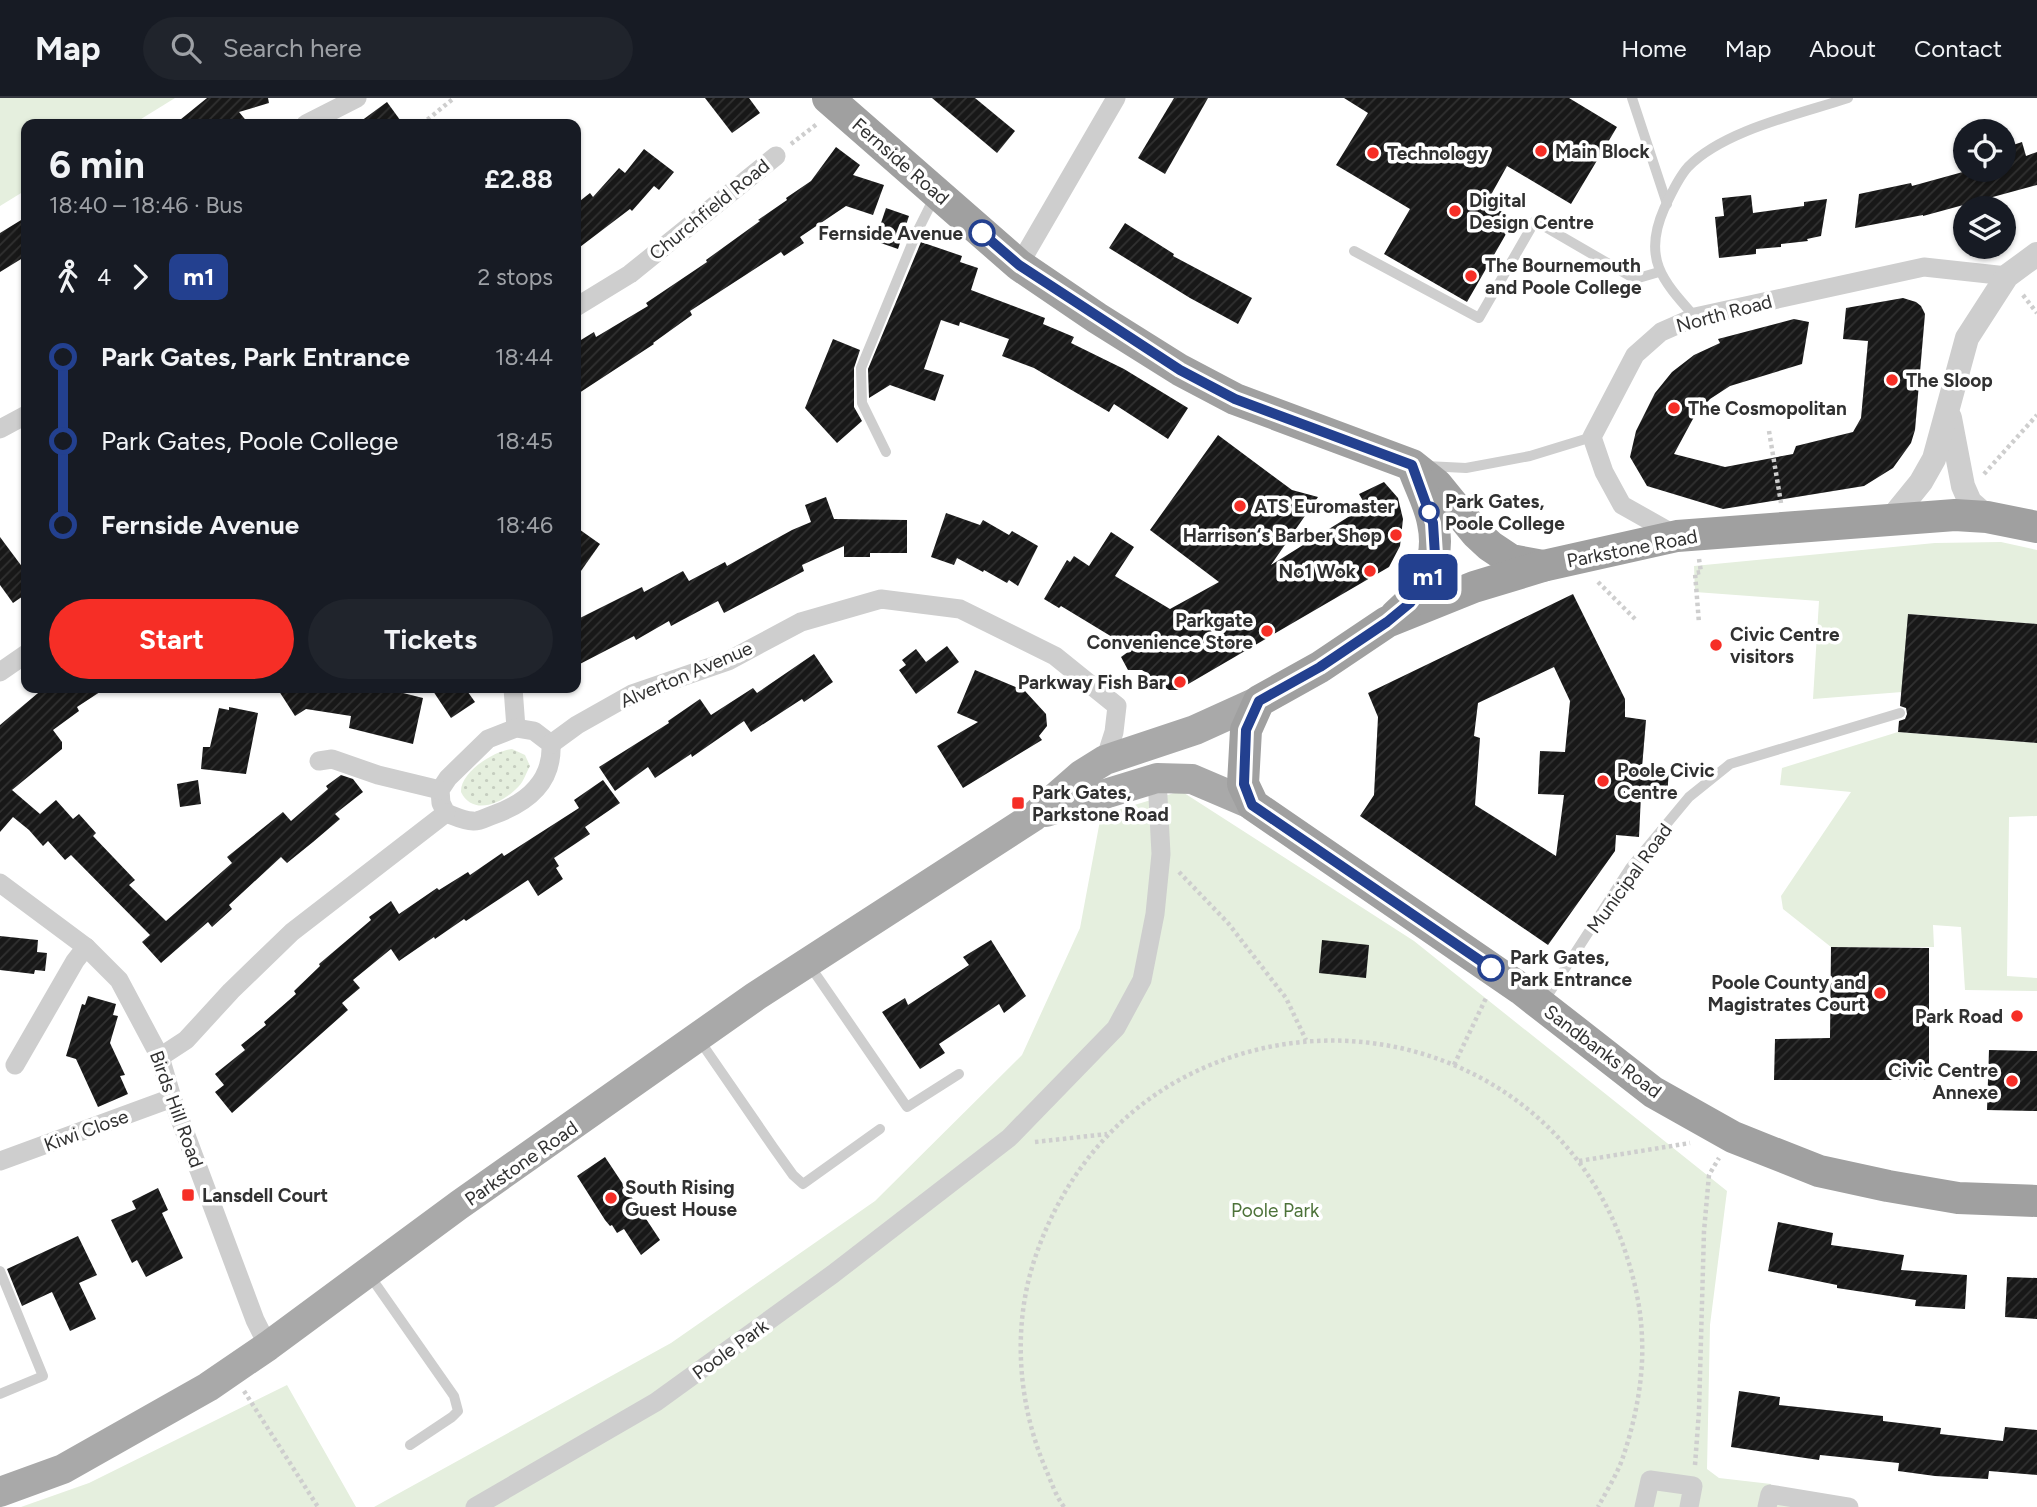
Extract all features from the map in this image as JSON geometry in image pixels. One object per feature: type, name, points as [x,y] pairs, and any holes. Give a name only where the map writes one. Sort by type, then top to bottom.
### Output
[{"type":"highway","name":"Fernside Road","points":[[833,102],[1019,265],[1180,370],[1235,399],[1412,465],[1437,485],[1490,546],[1511,560],[1543,566]]},
{"type":"highway","points":[[1387,622],[1410,603],[1427,580],[1435,555],[1433,523],[1412,465]]},
{"type":"highway","name":"Parkstone Road","points":[[1259,701],[1320,667],[1387,622],[1474,587],[1543,566],[1686,535],[1955,515],[1987,517],[2036,526]]},
{"type":"highway","points":[[1252,805],[1244,784],[1246,730],[1259,701]]},
{"type":"highway","name":"Sandbanks Road","points":[[1252,805],[1542,1004],[1653,1092],[1733,1137],[1819,1171],[1888,1186],[1958,1198],[2037,1201]]},
{"type":"main road","name":"Parkstone Road","points":[[0,1492],[62,1469],[208,1387],[459,1205],[698,1038],[807,963],[1033,817],[1081,775],[1105,760],[1195,730],[1259,701]]},
{"type":"main road","name":"Parkstone Road","points":[[1033,817],[1157,778],[1192,779],[1252,805]]},
{"type":"street","points":[[316,119],[357,98]]},
{"type":"street","points":[[1019,265],[1116,98]]},
{"type":"street","name":"Churchfield Road","points":[[581,304],[630,274],[776,156]]},
{"type":"street","points":[[1891,519],[1921,482],[1934,458],[1967,338],[2007,275],[2037,254]]},
{"type":"street","name":"North Road","points":[[1592,438],[1635,355],[1661,332],[1695,317],[1924,267],[2007,275]]},
{"type":"street","points":[[1948,411],[1966,493],[1970,502],[1987,517]]},
{"type":"street","points":[[0,429],[21,418]]},
{"type":"street","points":[[1592,438],[1604,472],[1622,505],[1686,535]]},
{"type":"street","name":"Alverton Avenue","points":[[551,744],[577,725],[632,694],[728,661],[801,622],[881,599],[960,609],[1055,656],[1118,706],[1114,732],[1105,760]]},
{"type":"street","points":[[0,672],[21,657]]},
{"type":"street","points":[[513,693],[516,728]]},
{"type":"street","points":[[516,728],[534,731],[551,744],[552,756],[548,774],[533,792],[509,809],[474,822],[446,813],[441,803],[440,790],[448,778],[488,739],[516,728]]},
{"type":"street","points":[[318,761],[332,759],[379,775],[440,790]]},
{"type":"street","name":"Poole Park","points":[[475,1507],[656,1402],[833,1274],[1009,1138],[1116,1028],[1142,981],[1155,914],[1161,854],[1157,778]]},
{"type":"street","points":[[160,1057],[186,1040],[231,991],[292,932],[446,813]]},
{"type":"street","name":"Birds Hill Road","points":[[0,883],[86,947],[119,980],[160,1057],[172,1098],[255,1320],[268,1346]]},
{"type":"street","points":[[15,1065],[75,961],[86,947]]},
{"type":"street","name":"Kiwi Close","points":[[0,1161],[172,1098]]},
{"type":"street","points":[[1644,1507],[1650,1480],[1693,1486],[1689,1507]]},
{"type":"street","points":[[1767,1507],[1770,1494],[1849,1507]]},
{"type":"lane","points":[[1632,98],[1667,204]]},
{"type":"lane","points":[[1695,317],[1659,272],[1655,246],[1659,221],[1688,168],[1710,150],[1746,131],[1849,98]]},
{"type":"lane","points":[[886,452],[862,403],[861,368],[916,234],[937,192]]},
{"type":"lane","points":[[1354,251],[1479,318],[1535,221],[1635,279],[1659,272]]},
{"type":"lane","name":"Fernside Road","points":[[1412,465],[1466,468],[1530,456],[1592,438]]},
{"type":"lane","name":"Municipal Road","points":[[1542,1004],[1630,868],[1689,797],[1730,764],[1900,713]]},
{"type":"lane","points":[[807,963],[907,1107],[958,1074]]},
{"type":"lane","points":[[698,1038],[793,1175],[803,1184],[880,1129]]},
{"type":"lane","points":[[0,1271],[43,1376],[0,1394]]},
{"type":"lane","points":[[368,1273],[458,1404],[458,1411],[452,1418],[410,1445]]},
{"type":"path","points":[[428,119],[454,98]]},
{"type":"path","name":"Churchfield Road","points":[[776,156],[833,102]]},
{"type":"path","points":[[1966,493],[2037,415]]},
{"type":"path","points":[[1769,431],[1785,528]]},
{"type":"path","points":[[1686,535],[1701,572],[1695,573],[1699,623]]},
{"type":"path","points":[[1575,559],[1634,619]]},
{"type":"path","points":[[1161,854],[1228,922],[1286,998],[1306,1040]]},
{"type":"path","points":[[1454,1065],[1484,1000]]},
{"type":"path","points":[[1064,1507],[1036,1448],[1023,1394],[1020,1337],[1028,1281],[1045,1227],[1072,1178],[1108,1134],[1150,1097],[1199,1069],[1251,1049],[1306,1040],[1382,1043],[1454,1065],[1490,1083],[1523,1105],[1553,1131],[1578,1161],[1612,1215],[1633,1275],[1642,1338],[1638,1401],[1621,1462],[1598,1507]]},
{"type":"path","points":[[998,1146],[1108,1134]]},
{"type":"path","points":[[1578,1161],[1733,1137]]},
{"type":"path","points":[[1693,1486],[1699,1411],[1704,1231],[1709,1175],[1733,1137]]},
{"type":"path","points":[[239,1385],[318,1507]]},
{"type":"green space","points":[[0,98],[175,98],[141,119],[21,119],[21,193],[0,206]]},
{"type":"green space","points":[[2001,542],[2037,550],[2037,624],[1909,614],[1902,692],[1813,699],[1819,601],[1695,592],[1694,566],[1935,543]]},
{"type":"green space","points":[[1898,732],[2037,743],[2037,816],[2009,817],[2007,976],[2037,978],[2037,991],[1965,990],[1961,927],[1933,925],[1934,947],[1831,947],[1783,909],[1781,896],[1851,792],[1780,785],[1782,768]]},
{"type":"green space","points":[[512,749],[525,755],[530,766],[519,786],[505,798],[489,805],[481,806],[466,800],[461,792],[462,784],[472,770],[488,758]]},
{"type":"green space","name":"Poole Park","points":[[1181,791],[1414,941],[1727,1191],[1710,1325],[1707,1469],[1719,1478],[1771,1484],[1770,1493],[1849,1507],[374,1507],[671,1343],[875,1201],[1022,1055],[1080,928],[1101,815]]},
{"type":"green space","points":[[287,1385],[356,1507],[21,1507],[89,1483]]},
{"type":"building","points":[[207,98],[268,98],[269,103],[239,112],[245,119],[181,119]]},
{"type":"building","points":[[705,98],[749,98],[760,113],[732,133]]},
{"type":"building","points":[[932,98],[975,98],[1015,131],[997,153]]},
{"type":"building","points":[[1174,98],[1208,98],[1165,174],[1138,158]]},
{"type":"building","points":[[1344,98],[1569,98],[1617,127],[1571,204],[1507,166],[1487,202],[1514,220],[1467,302],[1384,254],[1410,209],[1336,165],[1368,113]]},
{"type":"building","points":[[387,102],[399,119],[364,119]]},
{"type":"building","points":[[2022,142],[2026,156],[2037,152],[2037,185],[1997,196],[1953,196],[1953,208],[1855,228],[1859,194],[1911,183],[1912,186],[1953,175],[1953,182],[2016,182],[2016,144]]},
{"type":"building","points":[[836,147],[860,165],[853,175],[884,185],[873,215],[846,206],[800,237],[804,243],[784,256],[781,252],[690,311],[692,315],[654,344],[581,392],[581,340],[594,332],[596,337],[648,306],[646,303],[707,262],[706,260],[811,181]]},
{"type":"building","points":[[644,149],[674,172],[659,190],[654,186],[632,211],[630,209],[581,246],[581,200],[590,193],[593,197],[619,168],[625,173]]},
{"type":"building","points":[[1751,195],[1753,213],[1804,206],[1804,202],[1827,199],[1821,236],[1807,239],[1808,241],[1781,244],[1781,247],[1756,249],[1756,254],[1719,258],[1715,217],[1724,216],[1722,198]]},
{"type":"building","points":[[886,208],[909,216],[898,249],[875,241]]},
{"type":"building","points":[[21,220],[21,259],[0,272],[0,233]]},
{"type":"building","points":[[1125,223],[1174,254],[1173,256],[1252,298],[1238,324],[1109,248]]},
{"type":"building","points":[[921,242],[962,256],[960,262],[978,268],[971,290],[1045,318],[1043,324],[1074,337],[1071,343],[1124,369],[1188,408],[1168,439],[1114,404],[1109,412],[1034,368],[1002,356],[1009,339],[960,322],[959,326],[941,320],[924,369],[944,375],[935,401],[890,385],[869,398],[868,369]]},
{"type":"building","points":[[1903,298],[1916,302],[1925,314],[1915,430],[1911,443],[1893,468],[1864,486],[1723,509],[1647,486],[1630,457],[1636,431],[1655,393],[1672,372],[1694,355],[1720,343],[1718,339],[1794,319],[1809,322],[1802,364],[1730,386],[1710,399],[1694,417],[1674,454],[1725,467],[1793,454],[1796,446],[1853,432],[1861,418],[1868,341],[1843,339],[1846,308]]},
{"type":"building","points":[[833,339],[860,350],[854,368],[854,407],[862,421],[837,443],[805,408]]},
{"type":"building","points":[[1218,435],[1292,490],[1318,497],[1271,565],[1366,506],[1359,494],[1384,482],[1398,498],[1403,519],[1400,546],[1389,567],[1178,690],[1169,690],[1142,670],[1128,670],[1121,657],[1132,649],[1061,606],[1059,608],[1044,599],[1067,560],[1070,562],[1074,556],[1089,566],[1111,532],[1134,547],[1115,576],[1170,609],[1219,582],[1150,530]]},
{"type":"building","points":[[826,497],[834,519],[907,520],[907,553],[870,553],[870,557],[844,557],[844,546],[802,565],[804,571],[724,613],[718,601],[671,626],[669,621],[636,640],[634,636],[581,663],[581,618],[642,587],[644,592],[683,571],[689,581],[725,562],[727,566],[811,522],[805,505]]},
{"type":"building","points":[[946,513],[980,525],[983,520],[1009,535],[1012,531],[1038,546],[1018,586],[957,558],[954,565],[931,557]]},
{"type":"building","points":[[581,531],[600,544],[581,571]]},
{"type":"building","points":[[0,537],[21,565],[21,597],[13,603],[0,585]]},
{"type":"building","name":"Poole Civic Centre","points":[[1573,594],[1625,699],[1625,717],[1646,720],[1642,768],[1669,769],[1667,797],[1641,795],[1639,837],[1616,835],[1615,851],[1548,945],[1360,816],[1374,795],[1378,717],[1368,693]],"holes":[[[1554,667],[1570,701],[1565,752],[1540,751],[1538,794],[1564,795],[1556,856],[1475,805],[1480,738],[1474,736],[1478,703]]]},
{"type":"building","points":[[1908,614],[2037,624],[2037,743],[1898,732],[1899,721],[1905,719],[1907,714],[1906,708],[1900,706]]},
{"type":"building","points":[[947,646],[959,662],[916,694],[899,670],[906,665],[902,660],[916,649],[926,662]]},
{"type":"building","points":[[814,654],[833,682],[751,732],[744,721],[692,757],[691,754],[655,778],[648,767],[615,791],[599,767],[669,723],[668,721],[700,699],[711,715],[753,688],[757,693]]},
{"type":"building","points":[[975,670],[1025,691],[1046,714],[1047,726],[1039,736],[1042,740],[963,788],[937,746],[978,722],[957,713]]},
{"type":"building","points":[[38,693],[98,693],[77,707],[79,711],[53,730],[62,742],[62,749],[12,790],[40,814],[56,800],[73,819],[79,814],[96,833],[93,836],[135,880],[129,885],[166,921],[232,863],[227,857],[283,812],[291,821],[341,775],[353,779],[363,792],[335,814],[340,819],[313,842],[287,863],[281,857],[229,905],[232,909],[212,927],[208,922],[161,963],[142,942],[150,935],[71,855],[65,860],[48,841],[43,846],[13,817],[0,832],[0,725]]},
{"type":"building","points":[[280,693],[403,693],[423,698],[413,744],[349,728],[351,716],[306,709],[295,716]]},
{"type":"building","points":[[434,693],[469,693],[475,702],[451,718]]},
{"type":"building","points":[[229,707],[258,713],[246,774],[201,769],[203,747],[210,747],[219,708],[229,710]]},
{"type":"building","points":[[198,780],[201,804],[180,807],[177,784]]},
{"type":"building","points":[[603,780],[620,803],[585,827],[590,834],[554,858],[559,866],[556,868],[563,879],[538,896],[528,880],[399,961],[391,949],[353,980],[360,988],[342,1003],[348,1010],[232,1113],[215,1092],[224,1085],[215,1074],[245,1050],[241,1045],[266,1025],[264,1022],[296,994],[294,991],[319,964],[371,920],[369,917],[391,901],[399,914],[437,888],[439,890],[468,872],[470,875],[502,853],[504,856],[579,808],[574,800]]},
{"type":"building","points":[[0,936],[38,940],[37,952],[47,953],[45,971],[35,970],[34,974],[0,970]]},
{"type":"building","points":[[991,940],[1026,996],[1004,1013],[999,1004],[939,1044],[945,1053],[920,1069],[882,1012],[905,998],[908,1005],[969,965],[963,957]]},
{"type":"building","points":[[1322,940],[1369,945],[1366,978],[1319,973]]},
{"type":"building","name":"Poole County and Magistrates Court","points":[[1831,947],[1929,948],[1929,1080],[1774,1080],[1775,1039],[1830,1038]]},
{"type":"building","points":[[88,996],[116,1004],[113,1015],[118,1016],[110,1043],[125,1075],[120,1076],[128,1094],[98,1107],[76,1059],[66,1056],[82,1004],[85,1005]]},
{"type":"building","name":"Civic Centre Annexe","points":[[1989,1050],[2037,1051],[2037,1111],[1987,1110]]},
{"type":"building","name":"South Rising Guest House","points":[[605,1157],[660,1240],[641,1255],[624,1229],[617,1233],[605,1220],[577,1176]]},
{"type":"building","points":[[158,1188],[168,1210],[162,1213],[183,1258],[146,1277],[137,1260],[132,1263],[111,1220],[136,1209],[132,1201]]},
{"type":"building","points":[[1778,1222],[1833,1233],[1831,1245],[1904,1255],[1901,1270],[1967,1275],[1965,1309],[1915,1306],[1916,1300],[1837,1288],[1837,1285],[1768,1271]]},
{"type":"building","points":[[78,1236],[97,1275],[79,1283],[96,1319],[70,1331],[52,1292],[22,1306],[7,1269]]},
{"type":"building","points":[[2007,1277],[2037,1278],[2037,1319],[2005,1317]]},
{"type":"building","points":[[1739,1391],[1780,1397],[1779,1405],[1883,1416],[1883,1421],[1941,1428],[1940,1434],[2003,1441],[2005,1427],[2037,1430],[2037,1475],[1989,1471],[1988,1479],[1935,1476],[1898,1471],[1899,1463],[1820,1455],[1819,1460],[1731,1447]]},
{"type":"bus line","name":"m1","points":[[982,233],[1019,265],[1180,370],[1235,399],[1412,465],[1433,523],[1435,555],[1427,580],[1410,603],[1387,622],[1320,667],[1259,701],[1246,730],[1244,784],[1252,805],[1491,968]]},
{"type":"place","name":"Main Block","points":[[1541,151]]},
{"type":"place","name":"Technology","points":[[1373,153]]},
{"type":"place","name":"Digital Design Centre","points":[[1455,211]]},
{"type":"place","name":"Fernside Avenue","points":[[982,233]]},
{"type":"place","name":"The Bournemouth and Poole College","points":[[1471,276]]},
{"type":"place","name":"The Sloop","points":[[1892,380]]},
{"type":"place","name":"The Cosmopolitan","points":[[1674,408]]},
{"type":"place","name":"ATS Euromaster","points":[[1240,506]]},
{"type":"place","name":"Park Gates, Poole College","points":[[1429,512]]},
{"type":"place","name":"Harrison‘s Barber Shop","points":[[1396,535]]},
{"type":"place","name":"No1 Wok","points":[[1370,571]]},
{"type":"place","name":"Parkgate Convenience Store","points":[[1267,631]]},
{"type":"place","name":"Civic Centre visitors","points":[[1716,645]]},
{"type":"place","name":"Parkway Fish Bar","points":[[1180,682]]},
{"type":"place","name":"Poole Civic Centre","points":[[1603,781]]},
{"type":"place","name":"Park Gates, Parkstone Road","points":[[1018,803]]},
{"type":"place","name":"Park Gates, Park Entrance","points":[[1491,968]]},
{"type":"place","name":"Poole County and Magistrates Court","points":[[1880,993]]},
{"type":"place","name":"Park Road","points":[[2017,1016]]},
{"type":"place","name":"Civic Centre Annexe","points":[[2012,1081]]},
{"type":"place","name":"Lansdell Court","points":[[188,1195]]},
{"type":"place","name":"South Rising Guest House","points":[[611,1198]]}]
